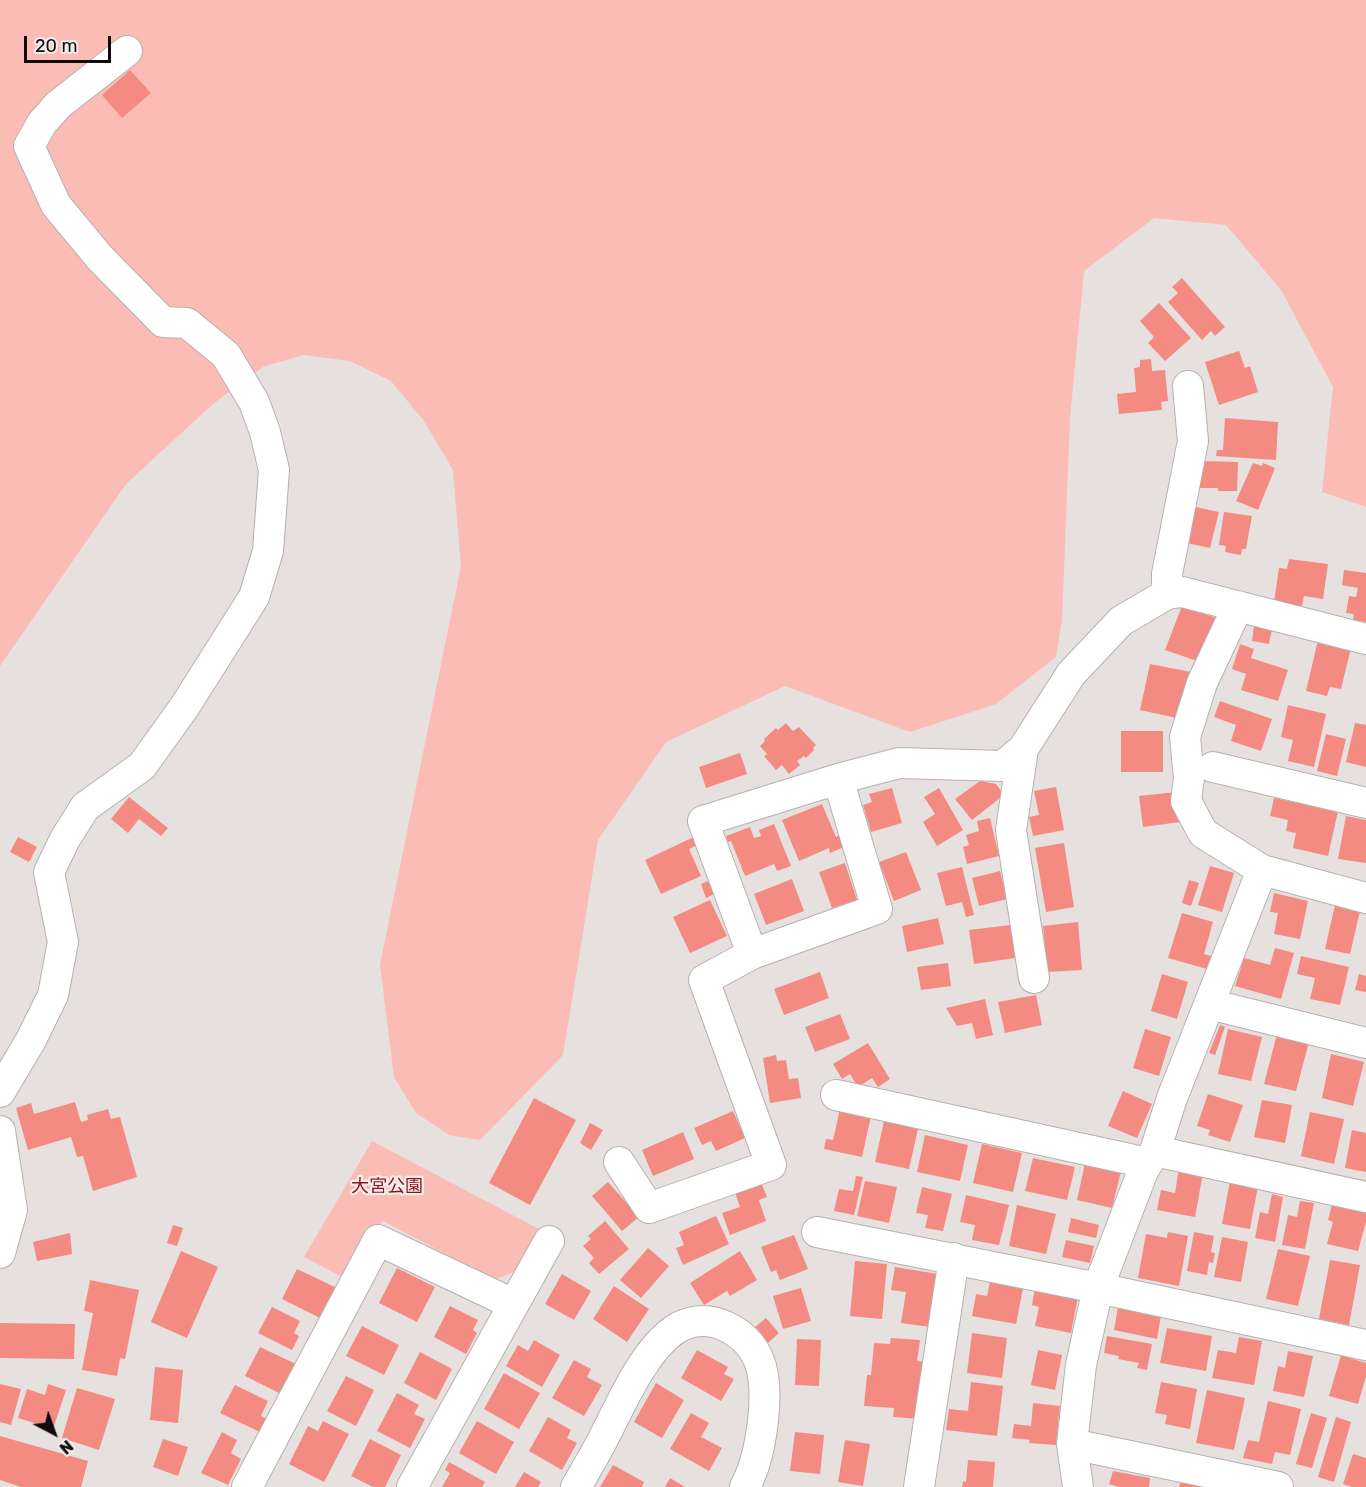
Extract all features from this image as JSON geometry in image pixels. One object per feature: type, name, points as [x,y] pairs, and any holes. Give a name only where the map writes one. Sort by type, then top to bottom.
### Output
[{"type":"street","points":[[0,1092],[31,1040],[53,995],[63,942],[49,872],[65,839],[85,807],[142,766],[185,706],[254,597],[268,551],[274,470],[265,432],[254,402],[226,355],[187,322],[163,322],[100,258],[56,205],[30,146],[42,123],[58,105],[127,51]]},
{"type":"street","points":[[1167,594],[1167,574],[1192,441],[1188,386]]},
{"type":"street","points":[[752,954],[704,821],[838,779],[900,763],[1003,766],[1023,749],[1071,674],[1114,628],[1121,621],[1167,594],[1182,592],[1366,639]]},
{"type":"street","points":[[1238,606],[1202,683],[1185,737],[1189,778],[1186,801],[1203,833],[1262,870],[1366,898]]},
{"type":"street","points":[[1023,749],[1011,830],[1034,978]]},
{"type":"street","points":[[1213,767],[1366,803]]},
{"type":"street","points":[[619,1162],[649,1208],[771,1165],[704,980],[752,954],[877,909],[838,779]]},
{"type":"street","points":[[1078,1487],[1072,1444],[1081,1365],[1098,1288],[1262,870]]},
{"type":"street","points":[[1209,1004],[1366,1043]]},
{"type":"street","points":[[836,1095],[1366,1197]]},
{"type":"street","points":[[0,1131],[12,1210],[0,1253]]},
{"type":"street","points":[[817,1232],[954,1258],[1366,1346]]},
{"type":"street","points":[[247,1487],[378,1240],[513,1304]]},
{"type":"street","points":[[412,1487],[549,1241]]},
{"type":"street","points":[[919,1487],[954,1258]]},
{"type":"street","points":[[576,1487],[633,1382],[652,1355],[668,1336],[680,1327],[697,1321],[716,1322],[748,1341],[762,1367],[765,1400],[759,1453],[745,1487]]},
{"type":"street","points":[[1072,1444],[1278,1487]]},
{"type":"green space","points":[[0,0],[1366,0],[1366,507],[1322,492],[1333,387],[1281,290],[1226,225],[1154,218],[1084,271],[1070,418],[1062,620],[1056,657],[996,704],[910,732],[785,686],[666,742],[598,840],[563,1055],[480,1140],[449,1135],[416,1113],[394,1077],[380,965],[461,566],[453,470],[424,421],[391,381],[350,361],[303,355],[263,367],[213,404],[126,484],[0,666]]},
{"type":"green space","name":"大宮公園","points":[[372,1141],[539,1229],[518,1270],[495,1280],[383,1221],[344,1278],[304,1257]]},
{"type":"building","points":[[130,70],[151,93],[122,118],[102,95]]},
{"type":"building","points":[[1182,278],[1225,327],[1215,336],[1211,331],[1202,340],[1168,302],[1178,293],[1172,287]]},
{"type":"building","points":[[1159,303],[1191,338],[1165,361],[1148,343],[1154,337],[1140,321]]},
{"type":"building","points":[[1239,351],[1245,368],[1250,366],[1258,392],[1219,405],[1205,362]]},
{"type":"building","points":[[1151,359],[1152,371],[1165,370],[1168,401],[1161,402],[1162,410],[1119,414],[1117,394],[1136,392],[1134,368],[1140,367],[1140,360]]},
{"type":"building","points":[[1225,418],[1278,422],[1276,460],[1216,456],[1217,450],[1223,450]]},
{"type":"building","points":[[1201,461],[1238,462],[1237,491],[1194,488]]},
{"type":"building","points":[[1253,463],[1262,466],[1263,463],[1275,468],[1258,510],[1236,501]]},
{"type":"building","points":[[1191,506],[1219,512],[1210,548],[1182,542]]},
{"type":"building","points":[[1224,512],[1252,516],[1246,549],[1242,549],[1241,555],[1225,552],[1226,546],[1219,545]]},
{"type":"building","points":[[1289,559],[1328,564],[1323,599],[1304,596],[1302,606],[1274,602],[1279,568],[1287,569]]},
{"type":"building","points":[[1344,570],[1366,573],[1366,622],[1353,620],[1354,614],[1346,613],[1349,596],[1356,597],[1358,588],[1342,585]]},
{"type":"building","points":[[1182,606],[1216,618],[1200,662],[1165,650]]},
{"type":"building","points":[[1254,625],[1272,629],[1269,644],[1252,641]]},
{"type":"building","points":[[1318,640],[1351,648],[1341,689],[1330,687],[1327,696],[1306,691]]},
{"type":"building","points":[[1240,644],[1254,649],[1251,658],[1288,670],[1278,701],[1241,690],[1246,674],[1232,669]]},
{"type":"building","points":[[1150,664],[1191,672],[1181,719],[1140,710]]},
{"type":"building","points":[[1220,701],[1272,719],[1261,751],[1231,741],[1236,725],[1214,717]]},
{"type":"building","points":[[1288,705],[1326,714],[1314,767],[1288,761],[1293,740],[1281,737]]},
{"type":"building","points":[[786,723],[793,731],[799,727],[816,745],[806,758],[804,756],[797,761],[800,765],[789,774],[782,765],[776,770],[764,756],[767,754],[760,746],[776,728],[778,730]]},
{"type":"building","points":[[1355,723],[1366,725],[1366,767],[1346,762]]},
{"type":"building","points":[[1121,731],[1163,731],[1163,772],[1121,772]]},
{"type":"building","points":[[1326,734],[1346,739],[1337,776],[1317,771]]},
{"type":"building","points":[[740,753],[747,774],[706,788],[699,767]]},
{"type":"building","points":[[980,781],[996,784],[1004,795],[972,820],[955,799]]},
{"type":"building","points":[[1056,787],[1064,830],[1033,836],[1029,817],[1039,815],[1034,791]]},
{"type":"building","points":[[892,788],[902,823],[871,832],[863,805],[872,802],[869,794]]},
{"type":"building","points":[[939,788],[963,830],[937,846],[923,822],[935,814],[924,797]]},
{"type":"building","points":[[1177,792],[1180,822],[1143,827],[1139,796]]},
{"type":"building","points":[[129,797],[168,828],[161,836],[139,819],[128,833],[111,819]]},
{"type":"building","points":[[1274,798],[1338,811],[1328,856],[1293,848],[1296,833],[1286,831],[1288,820],[1270,816]]},
{"type":"building","points":[[822,804],[836,837],[840,835],[844,847],[830,853],[829,848],[799,861],[782,820]]},
{"type":"building","points":[[1346,816],[1366,820],[1366,863],[1338,859]]},
{"type":"building","points":[[990,818],[999,856],[967,864],[963,847],[969,845],[966,835],[979,831],[977,821]]},
{"type":"building","points":[[774,824],[791,866],[777,871],[774,864],[745,876],[731,841],[728,842],[726,836],[750,827],[754,838],[761,836],[759,830]]},
{"type":"building","points":[[696,836],[700,844],[689,849],[701,876],[661,894],[645,860]]},
{"type":"building","points":[[18,837],[37,847],[29,862],[10,852]]},
{"type":"building","points":[[1064,843],[1074,907],[1046,912],[1035,848]]},
{"type":"building","points":[[906,852],[921,890],[894,901],[879,862]]},
{"type":"building","points":[[845,863],[857,900],[832,908],[819,872]]},
{"type":"building","points":[[1210,866],[1234,873],[1222,912],[1198,905]]},
{"type":"building","points":[[962,867],[974,915],[966,917],[962,902],[946,906],[937,873]]},
{"type":"building","points":[[1000,871],[1007,899],[979,906],[972,878]]},
{"type":"building","points":[[792,879],[804,911],[766,925],[754,894]]},
{"type":"building","points":[[1189,880],[1199,883],[1191,906],[1182,903]]},
{"type":"building","points":[[708,881],[714,894],[706,898],[701,884]]},
{"type":"building","points":[[1274,893],[1308,901],[1300,939],[1274,934],[1278,913],[1270,912]]},
{"type":"building","points":[[710,900],[727,936],[690,953],[673,917]]},
{"type":"building","points":[[1335,905],[1360,911],[1350,954],[1325,949]]},
{"type":"building","points":[[1182,913],[1213,922],[1204,954],[1211,956],[1207,969],[1168,958]]},
{"type":"building","points":[[938,918],[944,944],[907,952],[902,926]]},
{"type":"building","points":[[1078,922],[1082,970],[1047,972],[1043,926]]},
{"type":"building","points":[[1011,925],[1015,958],[974,964],[969,930]]},
{"type":"building","points":[[1275,948],[1294,953],[1281,999],[1235,986],[1244,958],[1270,965]]},
{"type":"building","points":[[1301,956],[1349,967],[1340,1005],[1310,999],[1315,978],[1297,974]]},
{"type":"building","points":[[948,963],[951,986],[921,990],[917,967]]},
{"type":"building","points":[[820,972],[829,998],[784,1015],[774,989]]},
{"type":"building","points":[[1162,974],[1188,982],[1177,1019],[1151,1011]]},
{"type":"building","points":[[1359,974],[1366,976],[1366,992],[1355,990]]},
{"type":"building","points":[[1036,995],[1042,1025],[1005,1033],[998,1002]]},
{"type":"building","points":[[985,999],[993,1035],[976,1039],[972,1023],[957,1026],[946,1008]]},
{"type":"building","points":[[840,1014],[850,1039],[815,1052],[805,1027]]},
{"type":"building","points":[[1220,1025],[1225,1027],[1215,1055],[1209,1053]]},
{"type":"building","points":[[1145,1029],[1171,1037],[1159,1076],[1133,1068]]},
{"type":"building","points":[[1228,1029],[1262,1037],[1251,1081],[1218,1074]]},
{"type":"building","points":[[1277,1034],[1309,1042],[1296,1091],[1264,1084]]},
{"type":"building","points":[[868,1043],[890,1079],[878,1087],[872,1078],[858,1087],[850,1074],[842,1079],[833,1064]]},
{"type":"building","points":[[1331,1054],[1364,1062],[1353,1106],[1322,1098]]},
{"type":"building","points":[[776,1055],[777,1061],[786,1060],[789,1079],[798,1078],[801,1098],[770,1103],[763,1058]]},
{"type":"building","points":[[1123,1091],[1152,1104],[1137,1138],[1108,1126]]},
{"type":"building","points":[[1208,1094],[1243,1105],[1230,1142],[1208,1135],[1210,1130],[1197,1126]]},
{"type":"building","points":[[534,1098],[576,1120],[530,1205],[489,1183]]},
{"type":"building","points":[[1262,1100],[1292,1105],[1285,1143],[1254,1137]]},
{"type":"building","points":[[75,1102],[81,1122],[88,1120],[87,1115],[108,1109],[111,1119],[120,1117],[137,1177],[93,1191],[83,1156],[77,1157],[71,1137],[28,1150],[16,1108],[31,1103],[34,1114]]},
{"type":"building","points":[[840,1109],[871,1116],[862,1157],[824,1149],[826,1139],[833,1140]]},
{"type":"building","points":[[733,1111],[745,1138],[716,1151],[711,1141],[702,1145],[694,1128]]},
{"type":"building","points":[[1310,1112],[1344,1119],[1334,1164],[1301,1156]]},
{"type":"building","points":[[884,1121],[918,1129],[909,1169],[875,1162]]},
{"type":"building","points":[[590,1123],[603,1130],[591,1150],[580,1143]]},
{"type":"building","points":[[1352,1130],[1366,1133],[1366,1172],[1345,1168]]},
{"type":"building","points":[[683,1132],[694,1159],[653,1176],[642,1150]]},
{"type":"building","points":[[925,1135],[968,1145],[960,1181],[917,1172]]},
{"type":"building","points":[[982,1144],[1022,1153],[1013,1192],[973,1183]]},
{"type":"building","points":[[1033,1158],[1075,1167],[1067,1200],[1025,1191]]},
{"type":"building","points":[[1085,1163],[1121,1171],[1112,1208],[1077,1200]]},
{"type":"building","points":[[1179,1168],[1203,1173],[1195,1217],[1157,1210],[1161,1190],[1175,1193]]},
{"type":"building","points":[[856,1176],[863,1177],[854,1215],[834,1211],[839,1189],[853,1191]]},
{"type":"building","points":[[865,1181],[897,1187],[889,1223],[857,1216]]},
{"type":"building","points":[[1230,1181],[1258,1186],[1250,1229],[1222,1224]]},
{"type":"building","points":[[608,1182],[639,1217],[622,1231],[592,1196]]},
{"type":"building","points":[[761,1182],[767,1197],[759,1200],[766,1221],[730,1235],[722,1213],[740,1207],[735,1192]]},
{"type":"building","points":[[922,1187],[952,1194],[943,1231],[925,1228],[928,1215],[916,1213]]},
{"type":"building","points":[[1272,1194],[1283,1197],[1275,1242],[1255,1238],[1260,1212],[1268,1214]]},
{"type":"building","points":[[966,1195],[1009,1205],[999,1245],[972,1240],[975,1225],[960,1222]]},
{"type":"building","points":[[1300,1201],[1314,1203],[1305,1249],[1282,1245],[1288,1215],[1297,1217]]},
{"type":"building","points":[[1333,1201],[1366,1209],[1366,1222],[1358,1251],[1327,1244],[1333,1222],[1328,1220]]},
{"type":"building","points":[[1017,1205],[1056,1214],[1046,1254],[1009,1246]]},
{"type":"building","points":[[716,1216],[729,1244],[683,1265],[676,1248],[684,1245],[679,1232]]},
{"type":"building","points":[[1071,1218],[1099,1225],[1096,1238],[1068,1232]]},
{"type":"building","points":[[605,1221],[629,1249],[599,1274],[589,1263],[594,1258],[583,1246],[591,1239],[588,1236]]},
{"type":"building","points":[[173,1225],[183,1228],[177,1246],[167,1243]]},
{"type":"building","points":[[1168,1232],[1188,1236],[1179,1286],[1138,1278],[1146,1234],[1167,1238]]},
{"type":"building","points":[[1194,1232],[1214,1236],[1211,1252],[1215,1253],[1213,1263],[1209,1262],[1207,1275],[1187,1271]]},
{"type":"building","points":[[70,1233],[72,1254],[37,1261],[33,1242]]},
{"type":"building","points":[[794,1235],[808,1269],[780,1280],[776,1270],[771,1272],[761,1247]]},
{"type":"building","points":[[1222,1237],[1248,1242],[1241,1282],[1214,1277]]},
{"type":"building","points":[[1066,1240],[1094,1246],[1090,1263],[1062,1257]]},
{"type":"building","points":[[648,1248],[669,1266],[641,1298],[620,1280]]},
{"type":"building","points":[[1278,1249],[1310,1256],[1298,1306],[1266,1299]]},
{"type":"building","points":[[181,1251],[218,1267],[187,1338],[151,1322]]},
{"type":"building","points":[[740,1251],[757,1280],[730,1296],[727,1291],[704,1305],[690,1283]]},
{"type":"building","points":[[1330,1260],[1360,1265],[1349,1325],[1319,1319]]},
{"type":"building","points":[[855,1261],[887,1264],[882,1319],[850,1316]]},
{"type":"building","points":[[895,1267],[938,1274],[930,1327],[901,1323],[906,1292],[891,1290]]},
{"type":"building","points":[[397,1268],[435,1287],[417,1322],[379,1303]]},
{"type":"building","points":[[297,1269],[337,1288],[322,1319],[282,1299]]},
{"type":"building","points":[[562,1274],[591,1291],[574,1320],[545,1304]]},
{"type":"building","points":[[90,1280],[139,1290],[125,1359],[120,1358],[117,1376],[82,1370],[93,1313],[84,1311]]},
{"type":"building","points":[[990,1282],[1023,1288],[1016,1324],[972,1316],[976,1294],[987,1296]]},
{"type":"building","points":[[614,1286],[649,1309],[627,1342],[593,1319]]},
{"type":"building","points":[[801,1288],[811,1321],[783,1329],[773,1296]]},
{"type":"building","points":[[1035,1289],[1078,1297],[1071,1333],[1035,1326],[1039,1307],[1032,1305]]},
{"type":"building","points":[[450,1306],[478,1320],[473,1330],[477,1333],[466,1354],[434,1337]]},
{"type":"building","points":[[272,1307],[300,1321],[294,1333],[299,1336],[292,1350],[258,1333]]},
{"type":"building","points":[[1118,1307],[1161,1315],[1157,1339],[1114,1330]]},
{"type":"building","points":[[766,1318],[779,1333],[768,1343],[754,1328]]},
{"type":"building","points":[[0,1323],[75,1324],[74,1359],[0,1358]]},
{"type":"building","points":[[362,1326],[399,1345],[384,1375],[346,1356]]},
{"type":"building","points":[[1167,1328],[1212,1336],[1206,1371],[1160,1363]]},
{"type":"building","points":[[972,1333],[1007,1338],[1002,1378],[967,1373]]},
{"type":"building","points":[[1107,1336],[1152,1344],[1147,1370],[1137,1368],[1139,1363],[1118,1359],[1119,1356],[1104,1353]]},
{"type":"building","points":[[1239,1337],[1262,1341],[1254,1385],[1212,1378],[1218,1350],[1236,1353]]},
{"type":"building","points":[[891,1338],[920,1340],[917,1361],[925,1362],[920,1419],[893,1417],[894,1408],[864,1406],[867,1375],[871,1375],[874,1343],[890,1344]]},
{"type":"building","points":[[797,1339],[821,1340],[819,1386],[795,1385]]},
{"type":"building","points":[[534,1340],[560,1355],[542,1387],[506,1366],[518,1345],[528,1351]]},
{"type":"building","points":[[260,1347],[296,1364],[281,1394],[245,1376]]},
{"type":"building","points":[[697,1350],[728,1367],[724,1374],[734,1379],[721,1401],[681,1378]]},
{"type":"building","points":[[1038,1350],[1062,1355],[1055,1390],[1031,1385]]},
{"type":"building","points":[[1288,1351],[1313,1356],[1304,1397],[1273,1391],[1278,1366],[1285,1368]]},
{"type":"building","points":[[420,1352],[452,1369],[436,1400],[404,1383]]},
{"type":"building","points":[[1341,1355],[1366,1363],[1366,1376],[1358,1404],[1329,1396]]},
{"type":"building","points":[[574,1360],[591,1369],[587,1377],[602,1385],[584,1416],[552,1398]]},
{"type":"building","points":[[155,1367],[183,1370],[178,1423],[150,1420]]},
{"type":"building","points":[[504,1373],[540,1393],[519,1429],[484,1409]]},
{"type":"building","points":[[346,1376],[374,1390],[356,1426],[327,1411]]},
{"type":"building","points":[[971,1382],[1003,1386],[997,1436],[946,1430],[949,1409],[968,1411]]},
{"type":"building","points":[[1161,1382],[1197,1389],[1190,1429],[1165,1424],[1167,1415],[1155,1413]]},
{"type":"building","points":[[656,1383],[684,1400],[662,1438],[634,1422]]},
{"type":"building","points":[[0,1384],[21,1389],[11,1425],[0,1422]]},
{"type":"building","points":[[48,1384],[66,1390],[53,1429],[18,1418],[27,1389],[45,1395]]},
{"type":"building","points":[[235,1385],[268,1401],[261,1416],[268,1420],[262,1433],[220,1413]]},
{"type":"building","points":[[77,1388],[115,1399],[99,1450],[62,1438]]},
{"type":"building","points":[[1207,1390],[1245,1398],[1234,1450],[1196,1443]]},
{"type":"building","points":[[397,1393],[419,1405],[414,1414],[425,1419],[410,1448],[377,1431]]},
{"type":"building","points":[[1268,1401],[1301,1409],[1290,1455],[1275,1452],[1272,1464],[1243,1458],[1248,1440],[1259,1442]]},
{"type":"building","points":[[1033,1403],[1060,1406],[1056,1445],[1029,1443],[1030,1440],[1012,1438],[1014,1424],[1031,1426]]},
{"type":"building","points":[[691,1413],[709,1423],[701,1437],[722,1448],[709,1471],[670,1449]]},
{"type":"building","points":[[1311,1413],[1327,1418],[1312,1468],[1296,1464]]},
{"type":"building","points":[[548,1417],[571,1430],[567,1438],[577,1443],[562,1470],[529,1451]]},
{"type":"building","points":[[1336,1417],[1351,1422],[1334,1482],[1318,1477]]},
{"type":"building","points":[[323,1421],[349,1434],[324,1482],[289,1464],[308,1426],[318,1431]]},
{"type":"building","points":[[477,1421],[514,1442],[496,1474],[459,1453]]},
{"type":"building","points":[[222,1432],[237,1440],[231,1453],[241,1459],[228,1485],[201,1473]]},
{"type":"building","points":[[795,1432],[824,1435],[820,1474],[790,1471]]},
{"type":"building","points":[[0,1436],[88,1461],[81,1487],[21,1487],[0,1480]]},
{"type":"building","points":[[163,1439],[188,1447],[178,1476],[153,1467]]},
{"type":"building","points":[[370,1439],[401,1455],[385,1487],[373,1487],[351,1476]]},
{"type":"building","points":[[845,1440],[870,1444],[863,1486],[838,1482]]},
{"type":"building","points":[[1353,1454],[1366,1458],[1366,1487],[1352,1487],[1343,1484]]},
{"type":"building","points":[[968,1460],[995,1462],[993,1487],[962,1487],[963,1481],[966,1482]]},
{"type":"building","points":[[449,1462],[485,1482],[482,1487],[442,1487],[450,1473],[445,1470]]},
{"type":"building","points":[[613,1465],[644,1482],[642,1487],[600,1487]]},
{"type":"building","points":[[1113,1471],[1150,1478],[1149,1487],[1119,1487],[1109,1484]]},
{"type":"building","points":[[524,1472],[541,1482],[538,1487],[515,1487]]},
{"type":"building","points":[[670,1478],[685,1487],[665,1487]]},
{"type":"building","points":[[1181,1481],[1201,1486],[1201,1487],[1179,1487]]}]
